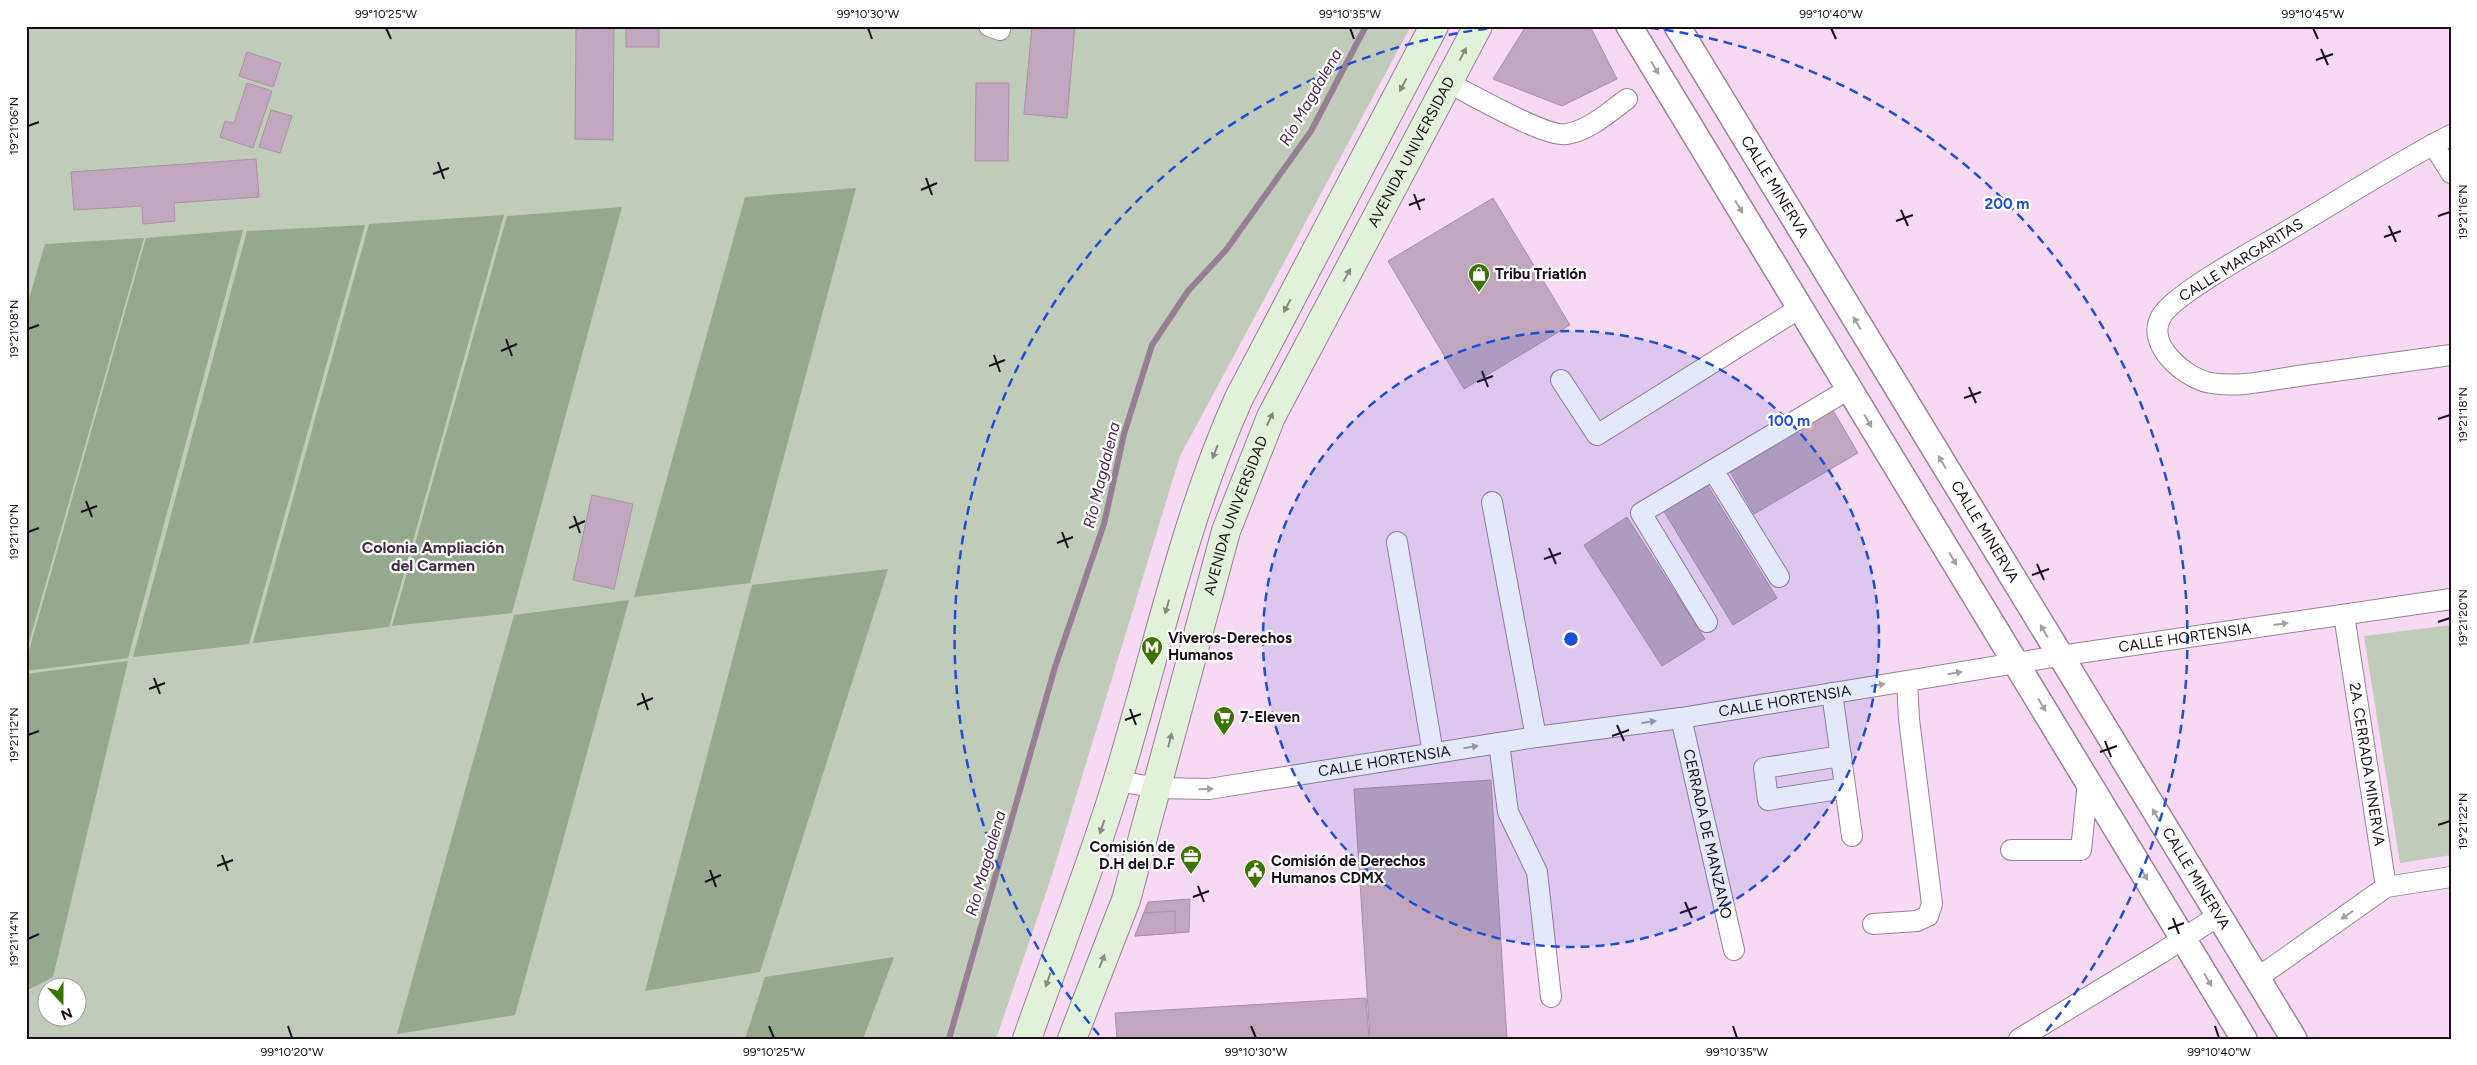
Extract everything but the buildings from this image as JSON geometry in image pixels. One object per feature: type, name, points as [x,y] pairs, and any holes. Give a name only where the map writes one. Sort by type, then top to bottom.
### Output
[{"type":"main road","points":[[1027,1039],[1118,780],[1190,527],[1215,452],[1239,398],[1434,26]]},
{"type":"main road","name":"AVENIDA UNIVERSIDAD","points":[[1072,1039],[1126,900],[1158,788],[1226,531],[1250,464],[1271,417],[1478,26]]},
{"type":"street","points":[[1629,26],[2244,1039]]},
{"type":"street","name":"CALLE MINERVA","points":[[1677,26],[2294,1039]]},
{"type":"street","points":[[1448,83],[1543,130],[1566,134],[1586,128],[1626,99]]},
{"type":"street","name":"CALLE MARGARITAS","points":[[2451,173],[2442,140],[2221,271],[2169,305],[2160,318],[2158,332],[2163,348],[2170,360],[2184,372],[2211,383],[2249,383],[2451,355]]},
{"type":"street","points":[[1561,380],[1597,435],[1800,308]]},
{"type":"street","points":[[1707,622],[1641,513],[1849,389]]},
{"type":"street","points":[[1713,470],[1779,577]]},
{"type":"street","points":[[1492,502],[1536,737]]},
{"type":"street","points":[[1397,542],[1433,753]]},
{"type":"street","name":"CALLE HORTENSIA","points":[[1118,780],[1158,788],[1209,789],[1536,737],[1681,718],[2059,656],[2451,599]]},
{"type":"street","name":"2A. CERRADA MINERVA","points":[[2344,615],[2386,888]]},
{"type":"street","points":[[1873,924],[1917,921],[1928,916],[1932,904],[1909,720],[1907,680]]},
{"type":"street","points":[[1832,693],[1852,836]]},
{"type":"street","name":"CERRADA DE MANZANO","points":[[1681,718],[1734,950]]},
{"type":"street","points":[[1499,743],[1508,812],[1522,846],[1537,872],[1551,997]]},
{"type":"street","points":[[1840,756],[1764,768],[1768,800],[1845,788]]},
{"type":"street","points":[[2011,850],[2081,850],[2088,782]]},
{"type":"street","points":[[2256,979],[2386,888],[2451,877]]},
{"type":"street","points":[[2019,1039],[2218,916]]},
{"type":"green space","points":[[26,26],[1411,26],[1180,456],[1051,878],[996,1039],[26,1039]]},
{"type":"green space","points":[[856,188],[750,583],[634,597],[745,197]]},
{"type":"green space","points":[[622,207],[512,613],[392,626],[507,216]]},
{"type":"green space","points":[[504,215],[389,627],[253,643],[369,224]]},
{"type":"green space","points":[[365,225],[249,644],[133,657],[247,231]]},
{"type":"green space","points":[[243,230],[128,658],[26,671],[26,661],[146,238]]},
{"type":"green space","points":[[144,238],[26,653],[26,309],[45,244]]},
{"type":"green space","points":[[888,569],[760,972],[645,991],[752,585]]},
{"type":"green space","points":[[629,600],[515,1015],[397,1034],[514,615]]},
{"type":"green space","points":[[2451,625],[2451,855],[2400,863],[2364,636]]},
{"type":"green space","points":[[128,661],[53,977],[38,978],[38,985],[26,991],[26,674]]},
{"type":"green space","points":[[894,957],[863,1039],[745,1039],[765,977]]},
{"type":"waterway","name":"Río Magdalena","points":[[949,1039],[1055,667],[1104,524],[1124,434],[1152,345],[1188,291],[1226,250],[1311,131],[1366,26]]},
{"type":"place","name":"Tribu Triatlón","points":[[1479,293]]},
{"type":"place","name":"Viveros-Derechos Humanos","points":[[1152,666]]},
{"type":"place","name":"7-Eleven","points":[[1224,736]]},
{"type":"place","name":"Comisión de D.H del D.F","points":[[1191,875]]},
{"type":"place","name":"Comisión de Derechos Humanos CDMX","points":[[1255,889]]},
{"type":"district","name":"Colonia Ampliación del Carmen","points":[[433,556]]}]
